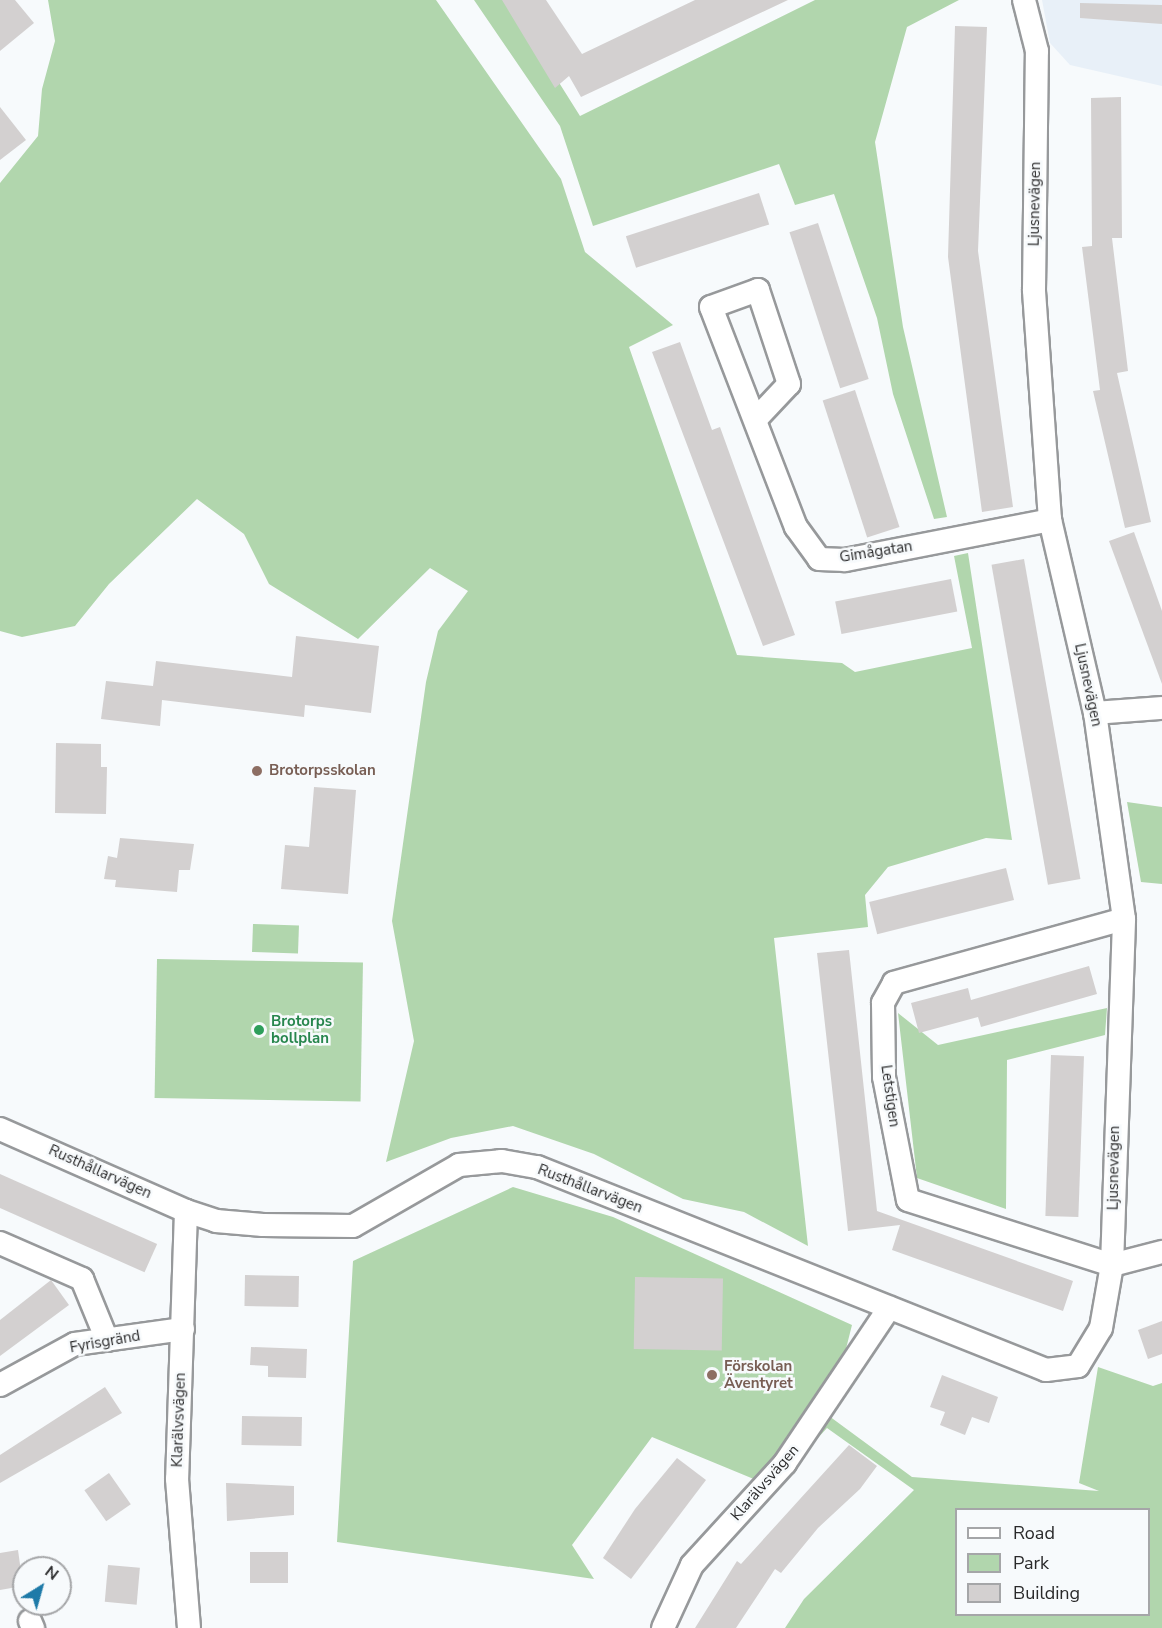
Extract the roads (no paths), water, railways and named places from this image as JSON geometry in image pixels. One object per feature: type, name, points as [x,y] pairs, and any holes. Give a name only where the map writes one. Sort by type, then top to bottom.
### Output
[{"type":"street","name":"Ljusnevägen","points":[[1024,0],[1037,51],[1034,290],[1050,520],[1095,713],[1124,919],[1112,1265],[1101,1328],[1078,1366]]},
{"type":"street","name":"Gimågatan","points":[[756,419],[789,384],[758,290],[711,307],[796,527],[819,559],[845,560],[1050,520]]},
{"type":"street","points":[[1095,713],[1162,708]]},
{"type":"street","name":"Letstigen","points":[[1112,1265],[908,1200],[884,1077],[884,1003],[894,983],[1124,919]]},
{"type":"street","name":"Rusthållarvägen","points":[[0,1129],[186,1211],[216,1221],[263,1226],[353,1226],[459,1165],[502,1161],[537,1167],[1046,1370],[1078,1366]]},
{"type":"street","name":"Klarälvsvägen","points":[[186,1211],[177,1479],[189,1628]]},
{"type":"street","points":[[0,1242],[82,1279],[107,1340]]},
{"type":"street","points":[[1112,1265],[1162,1252]]},
{"type":"street","name":"Klarälvsvägen","points":[[663,1628],[692,1564],[786,1463],[889,1308]]},
{"type":"street","name":"Fyrisgränd","points":[[0,1385],[75,1344],[183,1329]]},
{"type":"place","name":"Brotorpsskolan","points":[[257,771]]},
{"type":"place","name":"Brotorps bollplan","points":[[259,1030]]},
{"type":"place","name":"Förskolan Äventyret","points":[[712,1375]]}]
